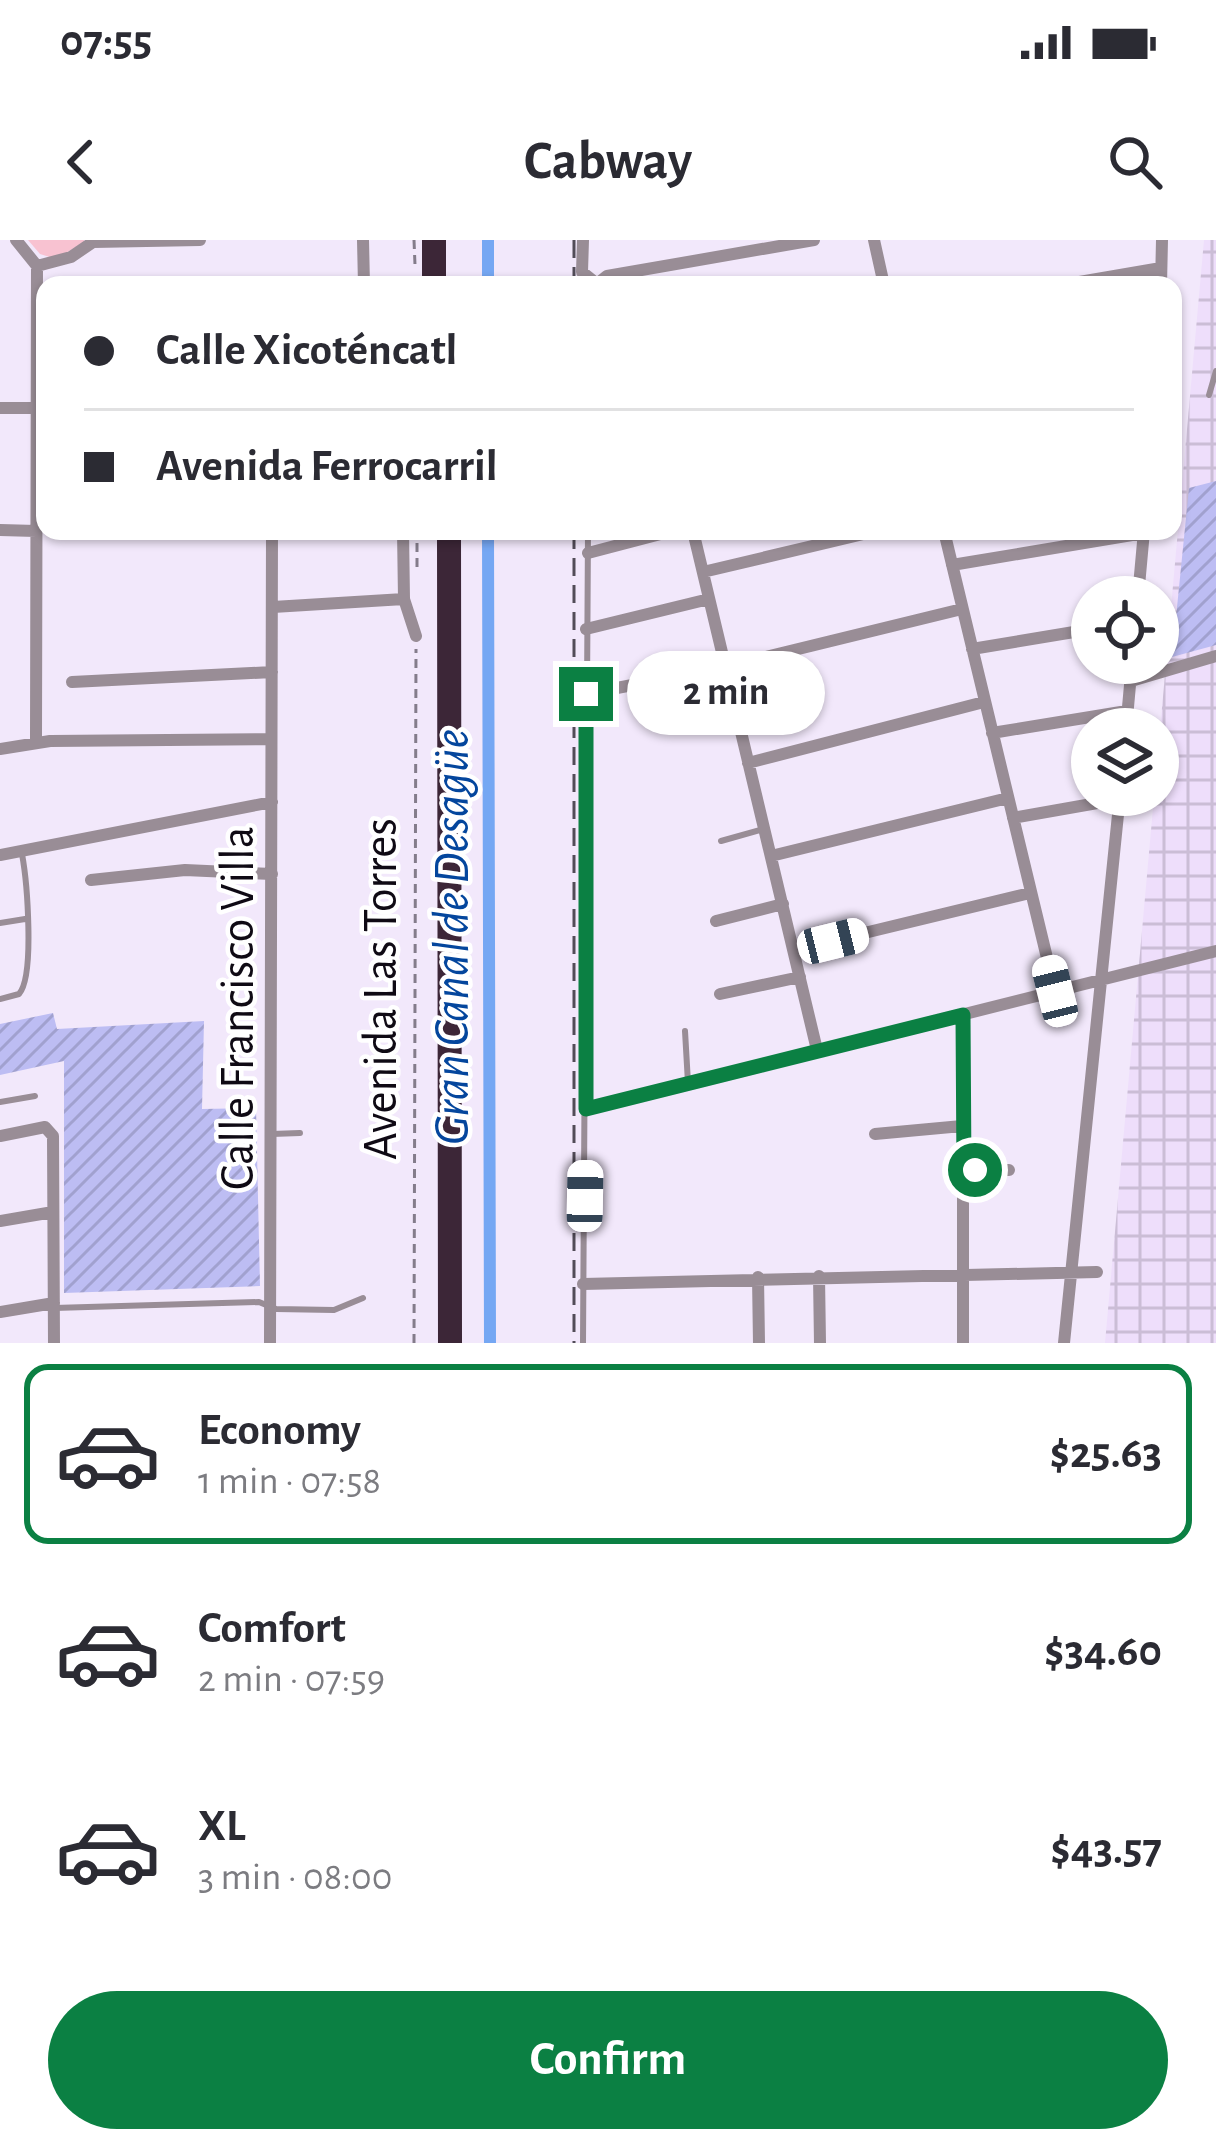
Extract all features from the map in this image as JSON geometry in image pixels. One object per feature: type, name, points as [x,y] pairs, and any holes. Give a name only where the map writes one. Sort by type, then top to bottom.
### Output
[{"type":"highway","points":[[434,240],[434,276]]},
{"type":"highway","points":[[449,276],[450,240]]},
{"type":"highway","points":[[434,540],[435,1343]]},
{"type":"highway","points":[[449,540],[450,1343]]},
{"type":"street","points":[[16,240],[38,266],[38,276]]},
{"type":"street","points":[[38,266],[71,256],[93,241],[200,240]]},
{"type":"street","points":[[363,240],[364,276]]},
{"type":"street","points":[[583,240],[582,272],[587,276]]},
{"type":"street","points":[[608,276],[814,240]]},
{"type":"street","points":[[874,240],[882,276]]},
{"type":"street","points":[[1161,276],[1162,240]]},
{"type":"street","points":[[1114,276],[1161,268]]},
{"type":"street","points":[[36,361],[36,742]]},
{"type":"street","points":[[0,408],[35,408]]},
{"type":"street","points":[[0,530],[36,531]]},
{"type":"street","name":"Calle Francisco Villa","points":[[270,1343],[272,540]]},
{"type":"street","points":[[403,540],[404,599],[416,636]]},
{"type":"street","points":[[587,553],[637,540]]},
{"type":"street","points":[[695,540],[818,1051]]},
{"type":"street","points":[[703,572],[838,540]]},
{"type":"street","points":[[946,540],[1055,991]]},
{"type":"street","points":[[952,566],[1099,540]]},
{"type":"street","points":[[1140,576],[1143,540]]},
{"type":"street","points":[[273,607],[404,599]]},
{"type":"street","points":[[586,629],[709,599]]},
{"type":"street","points":[[586,694],[725,667],[962,609]]},
{"type":"street","points":[[972,649],[1071,632]]},
{"type":"street","points":[[1179,666],[1216,656]]},
{"type":"street","points":[[72,682],[272,672]]},
{"type":"street","points":[[748,763],[984,701]]},
{"type":"street","points":[[992,733],[1071,720]]},
{"type":"street","points":[[0,749],[36,742],[271,739]]},
{"type":"street","points":[[771,856],[1007,798]]},
{"type":"street","points":[[0,855],[272,802]]},
{"type":"street","points":[[1012,818],[1071,807]]},
{"type":"street","points":[[1064,1343],[1118,816]]},
{"type":"street","points":[[92,880],[185,870],[272,874]]},
{"type":"street","points":[[794,950],[1030,892]]},
{"type":"street","points":[[716,921],[783,904]]},
{"type":"street","points":[[586,1109],[1215,954]]},
{"type":"street","points":[[720,994],[800,977]]},
{"type":"street","points":[[963,1015],[963,1343]]},
{"type":"street","points":[[875,1134],[962,1126]]},
{"type":"street","points":[[0,1136],[50,1130],[54,1343]]},
{"type":"street","points":[[964,1171],[1009,1170]]},
{"type":"street","points":[[0,1221],[53,1212]]},
{"type":"street","points":[[583,1284],[758,1276],[1096,1272]]},
{"type":"street","points":[[758,1276],[759,1343]]},
{"type":"street","points":[[819,1276],[820,1343]]},
{"type":"street","points":[[0,1312],[54,1305]]},
{"type":"lane","points":[[1209,394],[1216,371]]},
{"type":"lane","points":[[583,1343],[588,540]]},
{"type":"lane","points":[[721,841],[764,829]]},
{"type":"lane","points":[[0,999],[19,994],[29,978],[25,919],[30,902],[22,850]]},
{"type":"lane","points":[[0,923],[25,919]]},
{"type":"lane","points":[[685,1031],[688,1083]]},
{"type":"lane","points":[[0,1102],[34,1096]]},
{"type":"lane","points":[[272,1134],[301,1133]]},
{"type":"lane","points":[[54,1305],[339,1310],[363,1298]]},
{"type":"path","points":[[415,240],[415,276]]},
{"type":"path","name":"Avenida Las Torres","points":[[415,1343],[416,636]]},
{"type":"shaded area","points":[[1204,240],[1216,240],[1216,1343],[1105,1343],[1152,816],[1179,816],[1179,708],[1162,708],[1164,684],[1179,684],[1179,576],[1174,576],[1177,540],[1182,540],[1182,485]]},
{"type":"green space","points":[[28,240],[84,242],[56,259],[40,254]]},
{"type":"building","points":[[1216,481],[1216,645],[1179,655],[1179,587],[1189,488]]},
{"type":"building","points":[[53,1013],[57,1029],[204,1021],[202,1109],[256,1108],[260,1286],[64,1293],[64,1061],[0,1075],[0,1024]]},
{"type":"waterway","name":"Gran Canal de Desagüe","points":[[488,240],[488,276]]},
{"type":"waterway","name":"Gran Canal de Desagüe","points":[[488,540],[490,1343]]},
{"type":"railway","points":[[574,240],[574,276]]},
{"type":"railway","points":[[574,540],[574,1343]]},
{"type":"route","points":[[586,694],[586,1109],[963,1015],[964,1171],[975,1170]]}]
